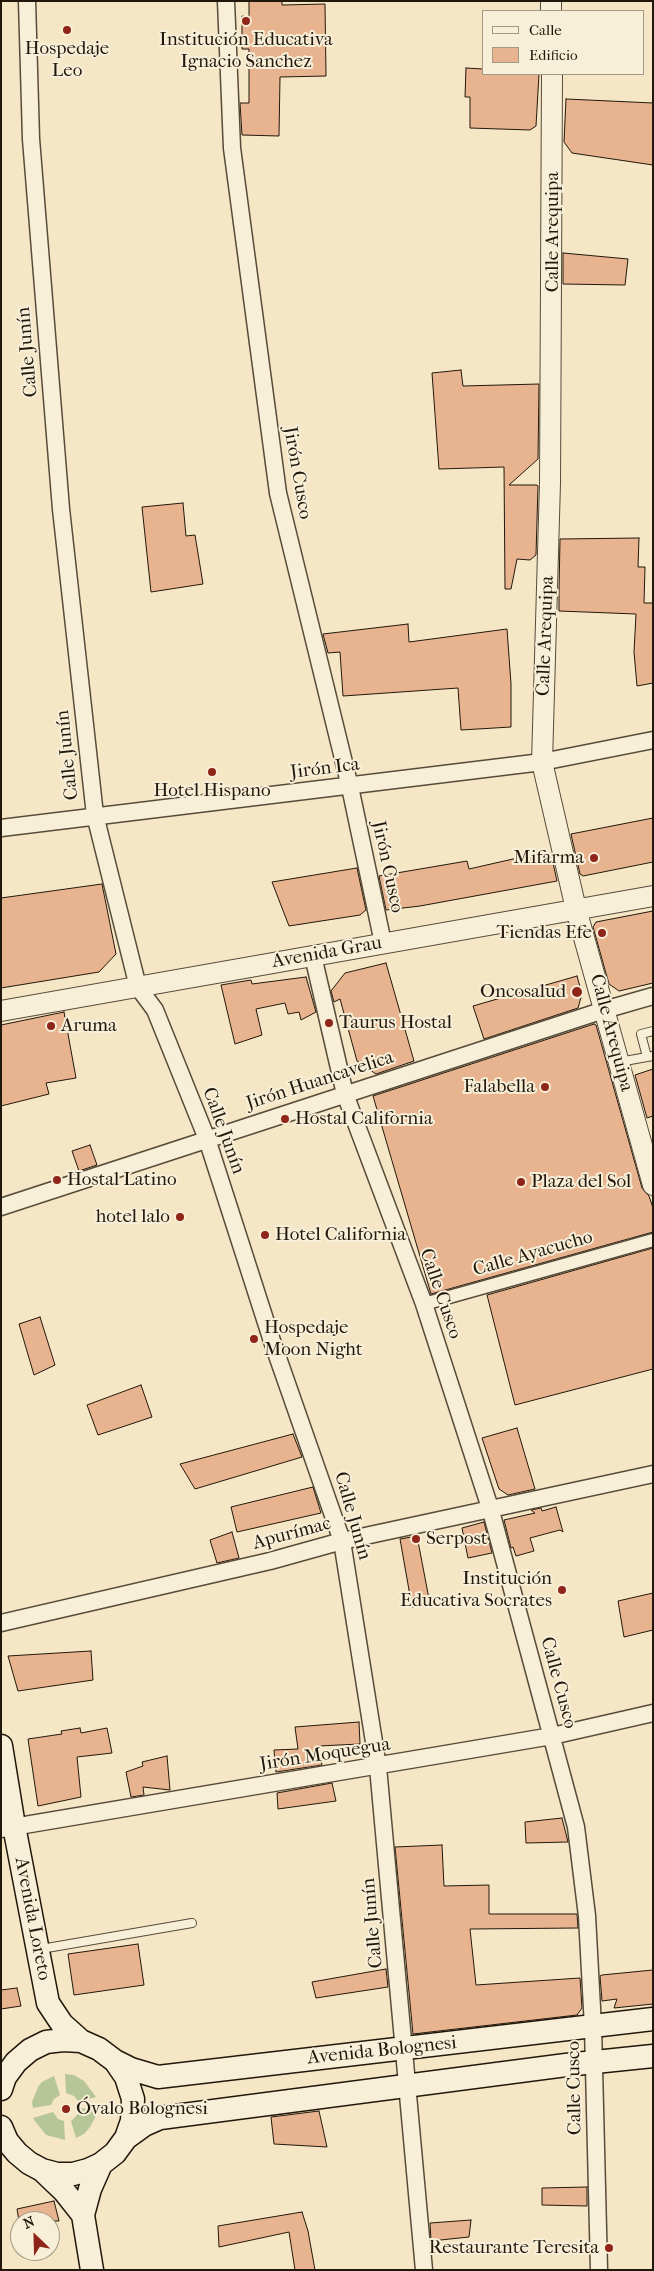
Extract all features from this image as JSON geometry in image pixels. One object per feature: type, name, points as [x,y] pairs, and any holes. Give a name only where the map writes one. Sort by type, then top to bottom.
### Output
[{"type":"main road","name":"Avenida Loreto","points":[[1,1746],[8,1827],[48,2003],[62,2024],[81,2041]]},
{"type":"main road","name":"Avenida Loreto","points":[[30,2050],[42,2027],[48,2003]]},
{"type":"main road","name":"Avenida Bolognesi","points":[[115,2060],[132,2069],[158,2077],[653,2019]]},
{"type":"main road","points":[[1,2089],[5,2077],[16,2062],[30,2050],[46,2042],[63,2040],[81,2041],[99,2048],[115,2060],[126,2077],[133,2099],[132,2121],[126,2138],[115,2153],[101,2164],[73,2174],[57,2174],[42,2170],[9,2151],[1,2127]]},
{"type":"main road","name":"Avenida Bolognesi","points":[[126,2138],[144,2125],[160,2118],[653,2056]]},
{"type":"main road","points":[[92,2270],[83,2214],[90,2189],[101,2164]]},
{"type":"main road","points":[[42,2170],[64,2191],[83,2214]]},
{"type":"street","name":"Calle Junín","points":[[27,1],[31,139],[60,489],[95,816],[138,987],[155,1010],[207,1139],[272,1338],[342,1541],[378,1767],[424,2270]]},
{"type":"street","name":"Jirón Cusco","points":[[226,1],[232,148],[278,493],[350,787],[383,943]]},
{"type":"street","name":"Calle Arequipa","points":[[552,75],[550,482],[542,762],[576,909],[619,1062],[648,1149],[653,1185]]},
{"type":"street","name":"Jirón Ica","points":[[1,828],[350,787],[542,762],[653,740]]},
{"type":"street","name":"Avenida Grau","points":[[1,1011],[653,896]]},
{"type":"street","name":"Calle Cusco","points":[[313,956],[345,1094],[424,1304],[490,1510],[576,1827],[587,1916],[593,2026],[599,2270]]},
{"type":"street","name":"Jirón Huancavelica","points":[[3,1205],[604,1010],[653,996]]},
{"type":"street","name":"Calle Ayacucho","points":[[424,1304],[653,1240]]},
{"type":"street","name":"Apurímac","points":[[1,1623],[270,1561],[342,1541],[653,1474]]},
{"type":"street","name":"Jirón Moquegua","points":[[8,1827],[378,1767],[552,1736],[653,1713]]},
{"type":"lane","points":[[619,1062],[650,1056],[641,1034],[653,1030]]},
{"type":"lane","points":[[37,1950],[192,1923]]},
{"type":"green space","points":[[65,2074],[74,2075],[84,2081],[96,2097],[79,2102],[74,2096],[66,2093]]},
{"type":"green space","points":[[54,2076],[60,2095],[54,2099],[51,2105],[33,2108],[32,2102],[38,2087],[42,2082]]},
{"type":"green space","points":[[80,2108],[98,2109],[90,2127],[84,2134],[76,2138],[71,2121],[77,2115]]},
{"type":"green space","points":[[53,2112],[58,2119],[64,2121],[65,2140],[46,2135],[33,2118]]},
{"type":"building","points":[[249,1],[282,1],[282,5],[325,4],[326,76],[280,77],[279,136],[242,135],[240,103],[249,103],[249,49],[242,49],[242,16],[249,17]]},
{"type":"building","points":[[466,68],[482,69],[482,75],[539,75],[536,126],[530,130],[470,128],[470,97],[465,97]]},
{"type":"building","points":[[566,99],[653,103],[653,165],[572,153],[564,142]]},
{"type":"building","points":[[563,253],[628,259],[625,285],[563,284]]},
{"type":"building","points":[[461,370],[463,386],[539,384],[538,459],[509,485],[538,486],[536,555],[530,560],[517,559],[511,589],[505,589],[504,467],[439,469],[432,373]]},
{"type":"building","points":[[183,503],[186,536],[195,535],[203,584],[151,592],[142,507]]},
{"type":"building","points":[[639,538],[638,567],[645,567],[644,603],[653,603],[653,683],[637,686],[634,652],[636,614],[559,611],[559,592],[560,539]]},
{"type":"building","points":[[408,624],[409,642],[507,629],[511,684],[511,727],[461,730],[458,688],[343,696],[340,652],[328,653],[323,634]]},
{"type":"building","points":[[653,818],[653,862],[583,876],[580,874],[571,834]]},
{"type":"building","points":[[551,854],[557,881],[420,906],[386,910],[379,876],[467,861],[469,869],[513,859]]},
{"type":"building","points":[[357,868],[366,910],[360,915],[289,926],[272,882]]},
{"type":"building","points":[[102,884],[116,954],[99,972],[1,988],[1,898]]},
{"type":"building","points":[[653,911],[653,983],[619,991],[609,984],[593,927],[596,922]]},
{"type":"building","points":[[386,963],[414,1061],[376,1074],[357,1061],[340,999],[334,1002],[331,991],[345,973]]},
{"type":"building","points":[[577,976],[582,994],[578,1008],[484,1039],[473,1006]]},
{"type":"building","points":[[306,977],[316,1012],[301,1020],[299,1012],[288,1014],[285,1003],[256,1009],[262,1035],[235,1044],[221,985],[251,980],[252,984]]},
{"type":"building","points":[[64,1012],[76,1078],[46,1083],[49,1094],[1,1106],[1,1025]]},
{"type":"building","name":"Plaza del Sol","points":[[594,1024],[596,1025],[642,1188],[649,1196],[653,1208],[653,1232],[431,1294],[373,1096]]},
{"type":"building","points":[[653,1069],[653,1116],[647,1118],[635,1075]]},
{"type":"building","points":[[90,1145],[97,1165],[79,1171],[72,1151]]},
{"type":"building","points":[[653,1248],[653,1369],[515,1405],[487,1295]]},
{"type":"building","points":[[40,1317],[55,1365],[34,1375],[19,1324]]},
{"type":"building","points":[[141,1385],[152,1417],[98,1435],[87,1405]]},
{"type":"building","points":[[517,1428],[535,1489],[508,1495],[499,1489],[482,1438]]},
{"type":"building","points":[[293,1434],[302,1457],[195,1489],[180,1464]]},
{"type":"building","points":[[313,1487],[321,1513],[237,1532],[231,1507]]},
{"type":"building","points":[[556,1507],[563,1532],[560,1530],[530,1538],[534,1551],[516,1556],[513,1547],[511,1548],[504,1520],[535,1513],[531,1510],[541,1508],[542,1511]]},
{"type":"building","points":[[484,1522],[492,1553],[468,1558],[462,1528]]},
{"type":"building","points":[[232,1532],[239,1558],[217,1563],[210,1540]]},
{"type":"building","points":[[417,1536],[430,1604],[412,1607],[400,1539]]},
{"type":"building","points":[[653,1593],[653,1630],[624,1637],[618,1601]]},
{"type":"building","points":[[91,1651],[93,1680],[18,1691],[8,1656]]},
{"type":"building","points":[[359,1722],[360,1744],[318,1746],[322,1765],[276,1772],[274,1750],[298,1749],[295,1727]]},
{"type":"building","points":[[80,1728],[81,1733],[107,1728],[112,1753],[77,1757],[81,1797],[38,1806],[28,1739],[62,1734],[61,1731]]},
{"type":"building","points":[[167,1756],[170,1790],[143,1787],[144,1795],[131,1797],[126,1772],[143,1766],[142,1762]]},
{"type":"building","points":[[332,1783],[336,1801],[278,1809],[277,1793]]},
{"type":"building","points":[[562,1818],[568,1842],[526,1843],[525,1822]]},
{"type":"building","points":[[442,1845],[444,1886],[489,1885],[489,1914],[577,1914],[578,1928],[470,1929],[476,1985],[580,1978],[582,2008],[577,2015],[413,2034],[395,1847]]},
{"type":"building","points":[[138,1944],[144,1985],[74,1995],[68,1954]]},
{"type":"building","points":[[386,1969],[388,1987],[316,1998],[312,1982]]},
{"type":"building","points":[[653,1970],[653,2004],[614,2008],[617,1999],[602,2001],[600,1976]]},
{"type":"building","points":[[17,1988],[21,2006],[1,2009],[1,1990]]},
{"type":"building","points":[[319,2111],[327,2147],[274,2144],[271,2117]]},
{"type":"building","points":[[587,2187],[587,2206],[542,2205],[542,2188]]},
{"type":"building","points":[[54,2201],[56,2211],[17,2211],[17,2209]]},
{"type":"building","points":[[302,2212],[308,2231],[315,2270],[295,2270],[289,2232],[219,2247],[218,2226]]},
{"type":"building","points":[[471,2220],[469,2237],[431,2241],[430,2223]]},
{"type":"place","name":"Institución Educativa Ignacio Sanchez","points":[[246,21]]},
{"type":"place","name":"Hospedaje Leo","points":[[67,30]]},
{"type":"place","name":"Hotel Hispano","points":[[212,772]]},
{"type":"place","name":"Mifarma","points":[[594,858]]},
{"type":"place","name":"Tiendas Efe","points":[[602,933]]},
{"type":"place","name":"Oncosalud","points":[[577,992]]},
{"type":"place","name":"Taurus Hostal","points":[[329,1023]]},
{"type":"place","name":"Aruma","points":[[51,1026]]},
{"type":"place","name":"Falabella","points":[[545,1087]]},
{"type":"place","name":"Hostal California","points":[[285,1119]]},
{"type":"place","name":"Hostal Latino","points":[[57,1180]]},
{"type":"place","name":"Plaza del Sol","points":[[521,1182]]},
{"type":"place","name":"hotel lalo","points":[[180,1217]]},
{"type":"place","name":"Hotel California","points":[[265,1235]]},
{"type":"place","name":"Hospedaje Moon Night","points":[[254,1339]]},
{"type":"place","name":"Serpost","points":[[416,1539]]},
{"type":"place","name":"Institución Educativa Socrates","points":[[562,1590]]},
{"type":"place","name":"Óvalo Bolognesi","points":[[66,2109]]},
{"type":"place","name":"Restaurante Teresita","points":[[609,2248]]}]
